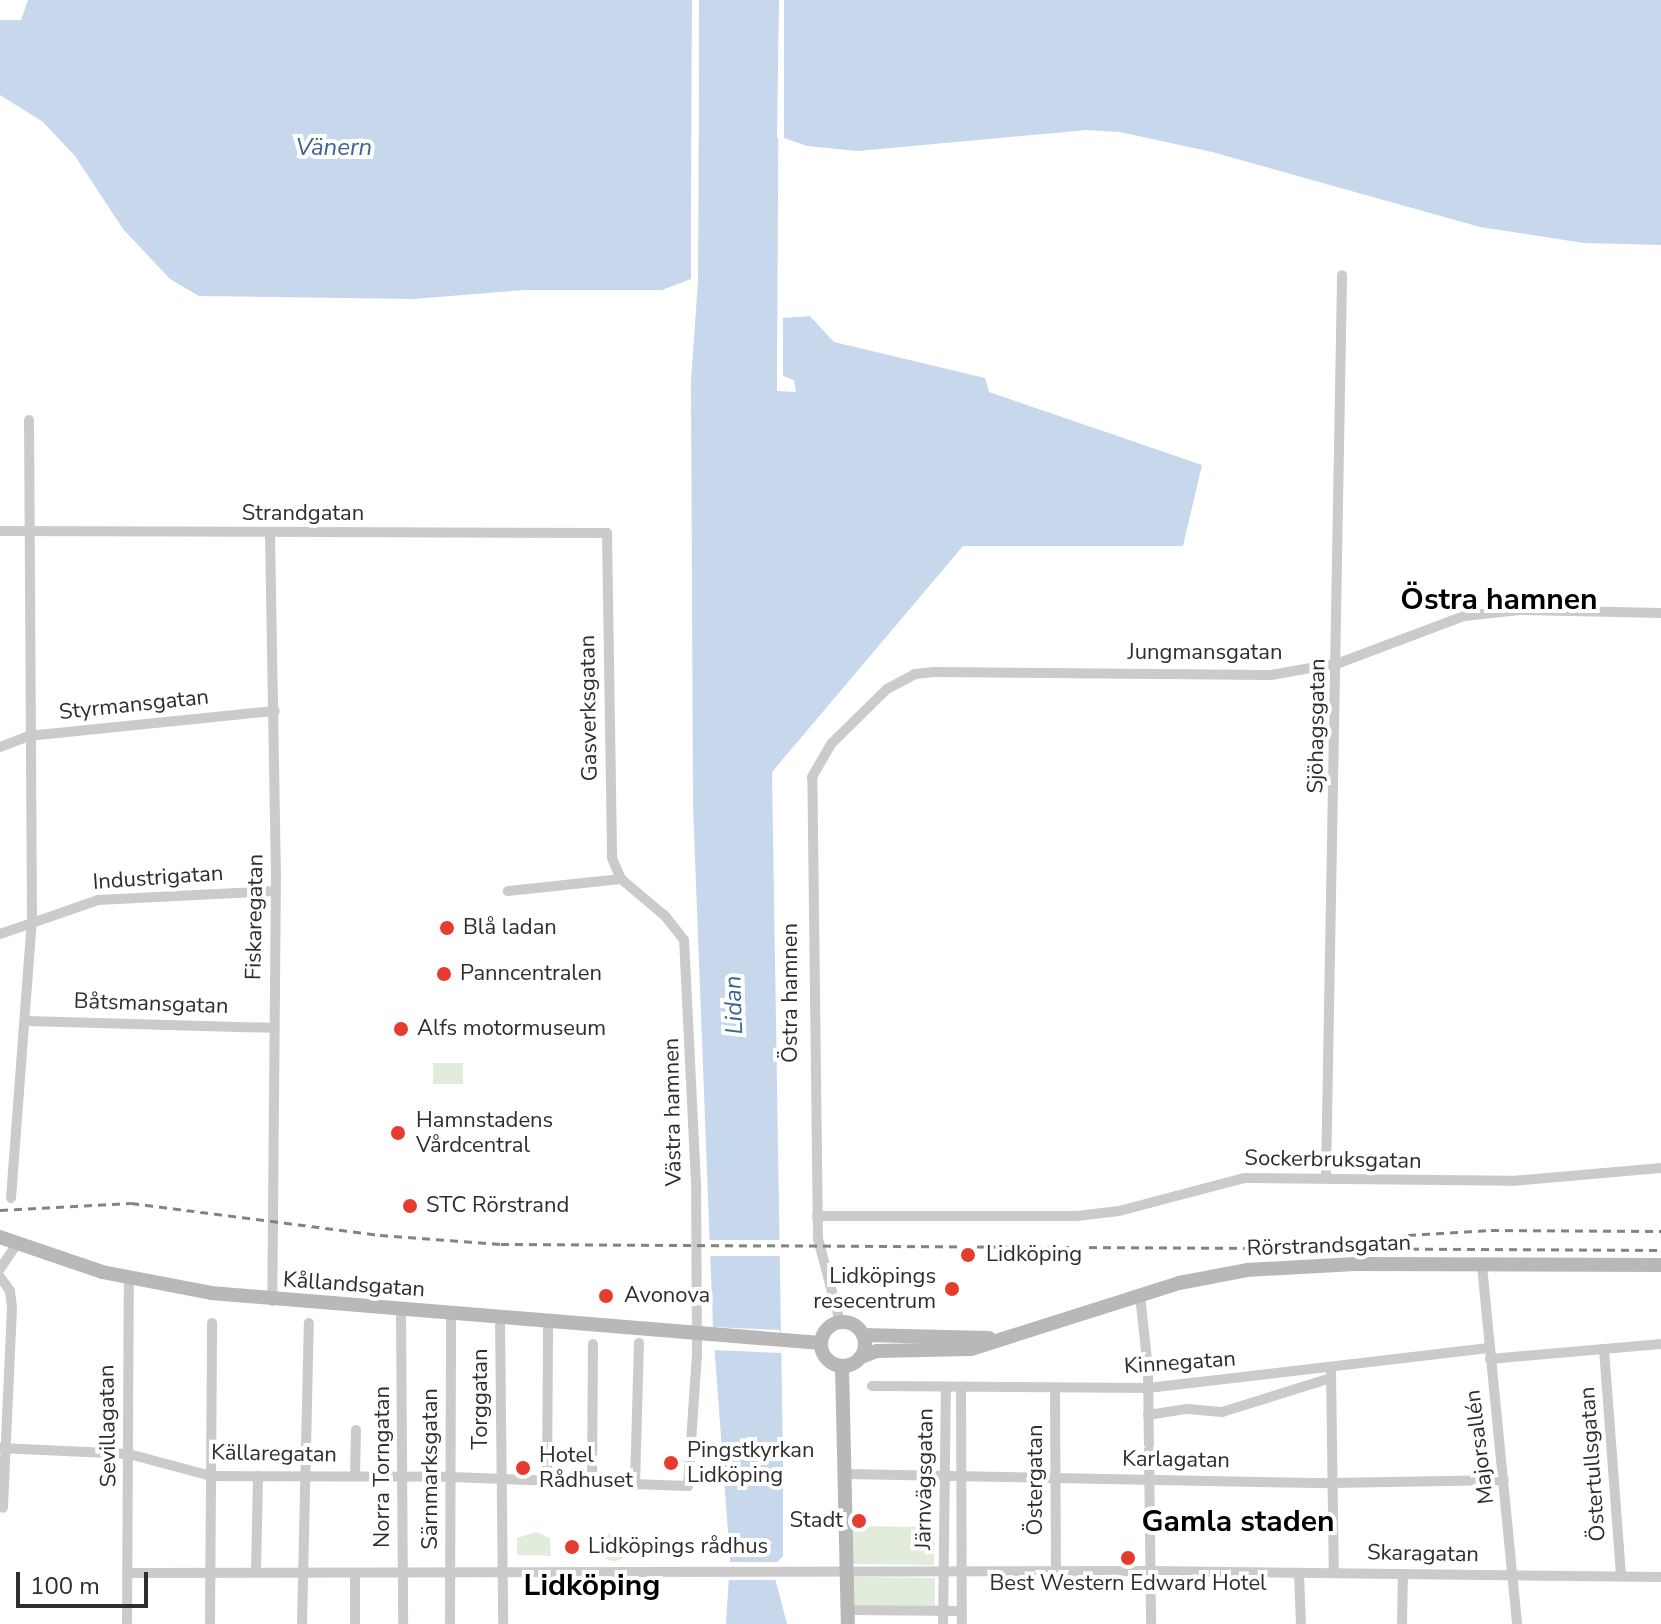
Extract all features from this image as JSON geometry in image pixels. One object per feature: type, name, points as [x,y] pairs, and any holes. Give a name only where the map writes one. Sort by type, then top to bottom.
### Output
[{"type":"main road","name":"Kållandsgatan","points":[[0,1237],[129,1278],[272,1301],[548,1319],[713,1338],[821,1343]]},
{"type":"main road","name":"Rörstrandsgatan","points":[[861,1357],[877,1351],[971,1349],[1140,1296],[1247,1270],[1355,1264],[1661,1265]]},
{"type":"main road","points":[[840,1322],[854,1325],[863,1335],[861,1357],[842,1366],[825,1356],[821,1343],[827,1329],[840,1322]]},
{"type":"main road","name":"Rörstrandsgatan","points":[[863,1335],[1009,1338]]},
{"type":"main road","points":[[842,1366],[848,1617]]},
{"type":"street","name":"Sjöhagsgatan","points":[[1326,1178],[1339,663],[1342,275]]},
{"type":"street","points":[[11,1198],[8,1141],[27,1021],[32,920],[28,736],[29,420]]},
{"type":"street","name":"Strandgatan","points":[[0,531],[270,535],[607,533]]},
{"type":"street","name":"Gasverksgatan","points":[[607,533],[612,858],[621,879]]},
{"type":"street","name":"Fiskaregatan","points":[[270,535],[276,891],[272,1301]]},
{"type":"street","name":"Jungmansgatan","points":[[887,689],[915,674],[934,672],[1271,675],[1339,663],[1464,616],[1520,610],[1661,613]]},
{"type":"street","name":"Östra hamnen","points":[[840,1322],[820,1258],[817,1216],[812,777],[832,743],[887,689]]},
{"type":"street","name":"Styrmansgatan","points":[[0,747],[28,736],[275,711]]},
{"type":"street","points":[[508,891],[621,879]]},
{"type":"street","name":"Västra hamnen","points":[[621,879],[674,924],[689,960],[696,1336],[688,1486]]},
{"type":"street","name":"Industrigatan","points":[[0,934],[32,920],[98,900],[276,891]]},
{"type":"street","name":"Båtsmansgatan","points":[[27,1021],[273,1028]]},
{"type":"street","name":"Sockerbruksgatan","points":[[817,1216],[1086,1216],[1230,1179],[1512,1181],[1661,1168]]},
{"type":"street","points":[[0,1269],[17,1244]]},
{"type":"street","name":"Majorsallén","points":[[1482,1266],[1515,1576],[1517,1624]]},
{"type":"street","points":[[0,1277],[11,1298],[2,1448],[3,1508]]},
{"type":"street","name":"Sevillagatan","points":[[127,1624],[129,1278]]},
{"type":"street","points":[[1140,1296],[1148,1388],[1151,1624]]},
{"type":"street","name":"Norra Torngatan","points":[[401,1311],[403,1624]]},
{"type":"street","name":"Särnmarksgatan","points":[[450,1624],[451,1314]]},
{"type":"street","name":"Torggatan","points":[[500,1317],[505,1572],[503,1624]]},
{"type":"street","points":[[547,1481],[548,1319]]},
{"type":"street","points":[[210,1624],[212,1323]]},
{"type":"street","points":[[302,1624],[309,1323]]},
{"type":"street","points":[[635,1485],[639,1343]]},
{"type":"street","points":[[592,1484],[593,1344]]},
{"type":"street","name":"Kinnegatan","points":[[872,1386],[1148,1388],[1331,1374],[1489,1353],[1660,1346]]},
{"type":"street","name":"Östertullsgatan","points":[[1604,1349],[1621,1576]]},
{"type":"street","points":[[1148,1415],[1187,1409],[1222,1412],[1331,1374],[1334,1573]]},
{"type":"street","name":"Järnvägsgatan","points":[[943,1624],[946,1387]]},
{"type":"street","name":"Järnvägsgatan","points":[[961,1387],[962,1624]]},
{"type":"street","name":"Östergatan","points":[[1055,1388],[1056,1571]]},
{"type":"street","points":[[355,1476],[356,1430]]},
{"type":"street","name":"Källaregatan","points":[[2,1448],[129,1454],[211,1476],[451,1477],[688,1486]]},
{"type":"street","name":"Karlagatan","points":[[846,1474],[1331,1483],[1504,1480]]},
{"type":"street","points":[[256,1572],[258,1476]]},
{"type":"street","name":"Skaragatan","points":[[128,1573],[1149,1571],[1661,1577]]},
{"type":"street","points":[[355,1573],[355,1624]]},
{"type":"street","points":[[1299,1573],[1301,1624]]},
{"type":"street","points":[[1402,1624],[1403,1574]]},
{"type":"street","points":[[848,1617],[962,1611]]},
{"type":"green space","points":[[433,1063],[463,1063],[463,1084],[433,1084]]},
{"type":"green space","points":[[849,1526],[935,1527],[934,1565],[849,1564]]},
{"type":"green space","points":[[536,1532],[550,1538],[551,1556],[517,1555],[517,1538]]},
{"type":"green space","points":[[614,1533],[624,1537],[628,1547],[624,1557],[614,1561],[604,1557],[600,1547],[604,1537]]},
{"type":"green space","points":[[849,1577],[935,1578],[935,1606],[849,1605]]},
{"type":"water","name":"Vänern","points":[[28,0],[692,0],[691,279],[662,290],[524,290],[413,299],[199,296],[170,279],[123,229],[75,156],[43,122],[0,95],[0,20],[21,20]]},
{"type":"water","name":"Lidan","points":[[699,0],[779,0],[777,391],[796,392],[794,380],[783,376],[783,318],[810,316],[834,342],[985,378],[989,392],[1202,465],[1183,546],[963,546],[772,772],[783,1459],[783,1556],[777,1562],[775,1578],[787,1624],[726,1624],[730,1559],[713,1328],[693,806],[691,381],[698,281]]},
{"type":"water","points":[[784,0],[1661,0],[1661,245],[1584,243],[1480,227],[1212,152],[1120,132],[1087,130],[858,151],[807,146],[784,138]]},
{"type":"pier","points":[[692,0],[699,0],[698,281],[691,279]]},
{"type":"pier","points":[[779,0],[784,0],[784,138],[777,138]]},
{"type":"pier","points":[[706,1240],[783,1240],[783,1256],[706,1256]]},
{"type":"pier","points":[[713,1327],[780,1330],[781,1353],[714,1350]]},
{"type":"pier","points":[[726,1562],[779,1562],[778,1580],[726,1580]]},
{"type":"railway","points":[[0,1210],[131,1203],[380,1235],[501,1244],[1661,1250]]},
{"type":"railway","points":[[1408,1235],[1491,1230],[1661,1231]]},
{"type":"place","name":"Blå ladan","points":[[447,928]]},
{"type":"place","name":"Panncentralen","points":[[444,974]]},
{"type":"place","name":"Alfs motormuseum","points":[[401,1029]]},
{"type":"place","name":"Hamnstadens Vårdcentral","points":[[398,1133]]},
{"type":"place","name":"STC Rörstrand","points":[[410,1206]]},
{"type":"place","name":"Lidköping","points":[[968,1255]]},
{"type":"place","name":"Lidköpings resecentrum","points":[[952,1289]]},
{"type":"place","name":"Avonova","points":[[606,1296]]},
{"type":"place","name":"Pingstkyrkan Lidköping","points":[[671,1463]]},
{"type":"place","name":"Hotel Rådhuset","points":[[523,1468]]},
{"type":"place","name":"Stadt","points":[[859,1521]]},
{"type":"place","name":"Lidköpings rådhus","points":[[572,1547]]},
{"type":"place","name":"Best Western Edward Hotel","points":[[1128,1558]]},
{"type":"district","name":"Östra hamnen","points":[[1499,600]]},
{"type":"district","name":"Gamla staden","points":[[1238,1522]]},
{"type":"district","name":"Lidköping","points":[[592,1586]]}]
